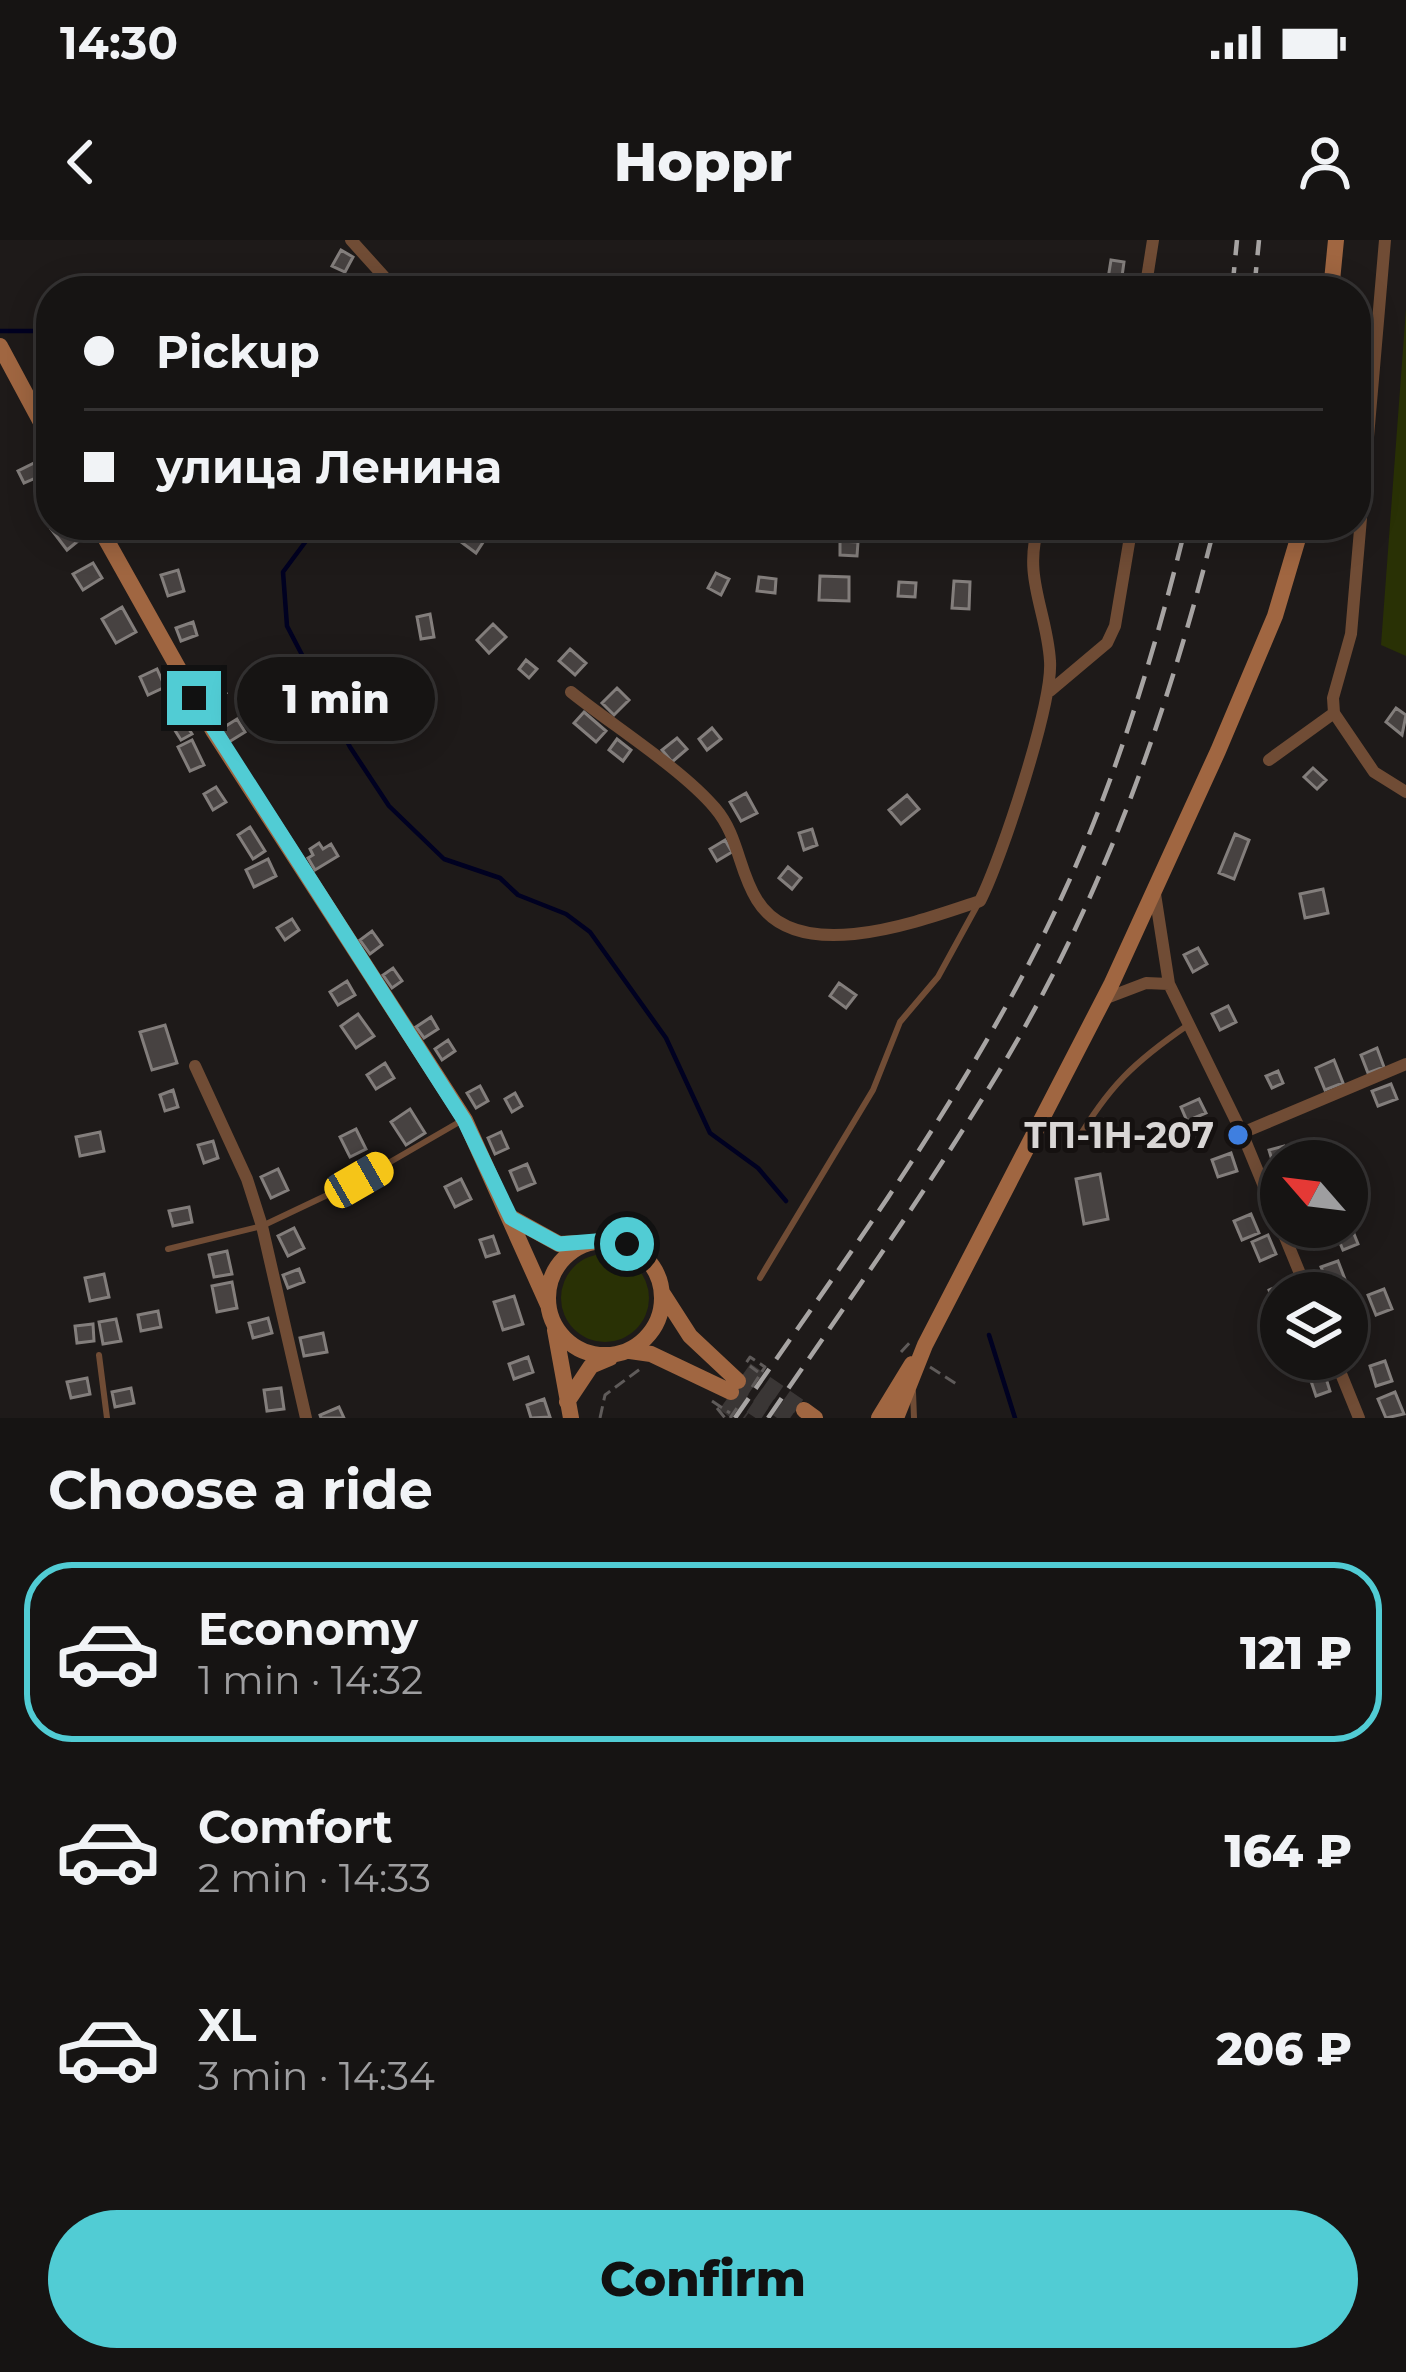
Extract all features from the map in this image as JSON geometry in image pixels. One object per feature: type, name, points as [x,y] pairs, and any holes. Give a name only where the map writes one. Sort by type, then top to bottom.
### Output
[{"type":"main road","points":[[1332,276],[1336,240]]},
{"type":"main road","points":[[0,346],[8,378],[36,419]]},
{"type":"main road","points":[[106,540],[214,732],[464,1120],[548,1305],[569,1411]]},
{"type":"main road","points":[[893,1418],[1155,890],[1275,616],[1298,540]]},
{"type":"main road","points":[[511,1218],[559,1244],[608,1240],[643,1253],[690,1336],[734,1394]]},
{"type":"main road","points":[[548,1305],[556,1267],[588,1242]]},
{"type":"main road","points":[[569,1411],[591,1366],[624,1352],[659,1320],[663,1294]]},
{"type":"main road","points":[[554,1324],[583,1351],[624,1352],[673,1364],[734,1394]]},
{"type":"main road","points":[[875,1418],[916,1369]]},
{"type":"street","points":[[351,240],[383,276]]},
{"type":"street","points":[[1147,276],[1153,240]]},
{"type":"street","points":[[1371,402],[1385,240]]},
{"type":"street","points":[[571,692],[712,804],[731,829],[745,877],[774,922],[813,937],[847,935],[980,901],[1003,849],[1050,692],[1050,658],[1031,582],[1034,540]]},
{"type":"street","points":[[1050,692],[1107,643],[1115,626],[1129,540]]},
{"type":"street","points":[[1359,540],[1351,634],[1333,698],[1334,713],[1375,772],[1406,792]]},
{"type":"street","points":[[1269,760],[1334,713]]},
{"type":"street","points":[[1155,890],[1169,984],[1243,1133],[1299,1272]]},
{"type":"street","points":[[1104,999],[1146,983],[1169,984]]},
{"type":"street","points":[[1243,1133],[1406,1064]]},
{"type":"street","points":[[195,1066],[262,1226],[306,1418]]},
{"type":"street","points":[[1343,1380],[1359,1418]]},
{"type":"lane","points":[[760,1278],[873,1090],[900,1022],[938,977],[980,901]]},
{"type":"lane","points":[[1075,1144],[1106,1091],[1137,1060],[1191,1023]]},
{"type":"lane","points":[[168,1249],[262,1226],[359,1180],[464,1120]]},
{"type":"lane","points":[[99,1355],[107,1418]]},
{"type":"lane","points":[[914,1418],[916,1369]]},
{"type":"path","points":[[702,1394],[734,1394],[750,1357],[765,1367]]},
{"type":"path","points":[[600,1418],[605,1395],[622,1377],[642,1368]]},
{"type":"path","points":[[916,1369],[958,1385]]},
{"type":"green space","points":[[1406,309],[1406,656],[1381,645]]},
{"type":"green space","points":[[605,1254],[622,1257],[636,1267],[646,1281],[646,1315],[636,1329],[622,1339],[605,1342],[588,1339],[574,1329],[564,1315],[561,1298],[564,1281],[574,1267],[588,1257]]},
{"type":"building","points":[[341,250],[353,257],[345,272],[332,266]]},
{"type":"building","points":[[1111,260],[1124,262],[1122,276],[1108,276]]},
{"type":"building","points":[[34,463],[36,478],[24,483],[18,471]]},
{"type":"building","points":[[59,540],[79,540],[67,550]]},
{"type":"building","points":[[462,540],[484,540],[476,553]]},
{"type":"building","points":[[840,541],[858,542],[857,556],[840,555]]},
{"type":"building","points":[[93,563],[102,578],[83,590],[73,574]]},
{"type":"building","points":[[178,570],[184,591],[168,596],[161,575]]},
{"type":"building","points":[[716,573],[729,579],[721,595],[708,588]]},
{"type":"building","points":[[820,576],[849,577],[849,601],[819,600]]},
{"type":"building","points":[[759,577],[776,579],[775,593],[757,591]]},
{"type":"building","points":[[954,581],[970,582],[969,609],[952,608]]},
{"type":"building","points":[[899,582],[916,583],[915,597],[898,596]]},
{"type":"building","points":[[122,607],[136,632],[116,643],[102,619]]},
{"type":"building","points":[[430,614],[434,637],[421,639],[417,617]]},
{"type":"building","points":[[193,622],[197,635],[181,641],[176,628]]},
{"type":"building","points":[[493,624],[506,637],[489,653],[477,640]]},
{"type":"building","points":[[570,649],[586,663],[575,675],[559,661]]},
{"type":"building","points":[[526,660],[537,669],[529,678],[519,669]]},
{"type":"building","points":[[157,669],[165,687],[148,695],[140,677]]},
{"type":"building","points":[[218,680],[226,693],[212,702],[204,689]]},
{"type":"building","points":[[617,688],[629,700],[614,715],[602,703]]},
{"type":"building","points":[[1396,708],[1406,715],[1402,735],[1386,722]]},
{"type":"building","points":[[584,712],[606,731],[596,742],[574,723]]},
{"type":"building","points":[[182,718],[192,734],[181,740],[171,724]]},
{"type":"building","points":[[237,719],[245,732],[229,742],[221,729]]},
{"type":"building","points":[[712,728],[721,739],[707,750],[699,739]]},
{"type":"building","points":[[677,738],[687,749],[672,762],[662,750]]},
{"type":"building","points":[[617,739],[631,750],[623,761],[609,750]]},
{"type":"building","points":[[192,740],[204,765],[190,771],[178,747]]},
{"type":"building","points":[[1313,768],[1326,780],[1317,789],[1304,777]]},
{"type":"building","points":[[216,787],[226,802],[213,810],[204,794]]},
{"type":"building","points":[[746,793],[757,813],[741,821],[730,802]]},
{"type":"building","points":[[907,795],[919,809],[901,824],[889,810]]},
{"type":"building","points":[[250,827],[265,851],[253,859],[238,835]]},
{"type":"building","points":[[812,829],[817,845],[804,850],[799,833]]},
{"type":"building","points":[[1235,834],[1249,840],[1234,879],[1219,873]]},
{"type":"building","points":[[725,840],[732,852],[717,861],[710,849]]},
{"type":"building","points":[[319,843],[323,849],[331,844],[338,856],[315,870],[308,858],[313,855],[310,849]]},
{"type":"building","points":[[268,859],[276,876],[254,887],[246,870]]},
{"type":"building","points":[[788,867],[801,878],[792,889],[779,878]]},
{"type":"building","points":[[1323,889],[1328,913],[1305,918],[1300,894]]},
{"type":"building","points":[[292,919],[299,930],[285,940],[277,928]]},
{"type":"building","points":[[372,931],[382,945],[370,954],[360,940]]},
{"type":"building","points":[[1198,948],[1207,964],[1193,972],[1184,955]]},
{"type":"building","points":[[393,968],[402,981],[392,988],[383,975]]},
{"type":"building","points":[[347,981],[355,995],[338,1005],[330,992]]},
{"type":"building","points":[[839,983],[856,995],[846,1008],[830,996]]},
{"type":"building","points":[[1228,1006],[1236,1022],[1220,1030],[1212,1014]]},
{"type":"building","points":[[358,1014],[374,1036],[356,1048],[341,1026]]},
{"type":"building","points":[[431,1017],[438,1029],[424,1038],[416,1027]]},
{"type":"building","points":[[165,1025],[177,1063],[152,1070],[140,1032]]},
{"type":"building","points":[[448,1040],[455,1051],[442,1060],[435,1049]]},
{"type":"building","points":[[1377,1048],[1384,1067],[1368,1073],[1361,1055]]},
{"type":"building","points":[[1334,1060],[1343,1083],[1325,1090],[1316,1068]]},
{"type":"building","points":[[385,1063],[394,1078],[376,1089],[367,1075]]},
{"type":"building","points":[[1278,1071],[1283,1083],[1272,1088],[1266,1076]]},
{"type":"building","points":[[1391,1084],[1397,1099],[1378,1106],[1372,1091]]},
{"type":"building","points":[[480,1086],[488,1101],[476,1108],[467,1093]]},
{"type":"building","points":[[173,1090],[178,1107],[165,1111],[160,1095]]},
{"type":"building","points":[[515,1093],[522,1106],[512,1112],[505,1099]]},
{"type":"building","points":[[1199,1099],[1206,1113],[1187,1121],[1181,1107]]},
{"type":"building","points":[[410,1109],[425,1133],[406,1145],[391,1122]]},
{"type":"building","points":[[356,1129],[366,1149],[350,1157],[340,1137]]},
{"type":"building","points":[[100,1132],[104,1151],[80,1156],[76,1137]]},
{"type":"building","points":[[501,1132],[508,1148],[495,1154],[488,1138]]},
{"type":"building","points":[[213,1141],[218,1158],[204,1163],[198,1145]]},
{"type":"building","points":[[1231,1153],[1237,1171],[1218,1177],[1212,1160]]},
{"type":"building","points":[[527,1164],[535,1183],[518,1190],[510,1171]]},
{"type":"building","points":[[278,1169],[288,1190],[271,1198],[261,1177]]},
{"type":"building","points":[[1100,1174],[1108,1219],[1084,1224],[1076,1179]]},
{"type":"building","points":[[461,1179],[471,1199],[455,1207],[445,1187]]},
{"type":"building","points":[[189,1207],[192,1222],[173,1226],[169,1211]]},
{"type":"building","points":[[1251,1214],[1259,1233],[1242,1240],[1234,1221]]},
{"type":"building","points":[[294,1228],[304,1248],[288,1256],[278,1236]]},
{"type":"building","points":[[493,1236],[499,1253],[486,1257],[480,1240]]},
{"type":"building","points":[[1260,1238],[1260,1248],[1273,1248],[1276,1254],[1260,1261],[1252,1242]]},
{"type":"building","points":[[227,1251],[232,1274],[214,1277],[209,1255]]},
{"type":"building","points":[[1338,1261],[1342,1272],[1323,1272],[1321,1267]]},
{"type":"building","points":[[299,1269],[304,1282],[288,1288],[283,1275]]},
{"type":"building","points":[[104,1274],[109,1297],[90,1301],[85,1278]]},
{"type":"building","points":[[232,1282],[237,1308],[217,1312],[212,1286]]},
{"type":"building","points":[[1384,1289],[1392,1309],[1376,1315],[1368,1295]]},
{"type":"building","points":[[514,1296],[523,1324],[503,1330],[494,1302]]},
{"type":"building","points":[[158,1311],[161,1327],[141,1331],[138,1315]]},
{"type":"building","points":[[268,1318],[272,1333],[253,1338],[249,1323]]},
{"type":"building","points":[[116,1319],[121,1341],[103,1344],[99,1322]]},
{"type":"building","points":[[93,1324],[94,1341],[77,1343],[75,1326]]},
{"type":"building","points":[[323,1333],[327,1352],[304,1356],[300,1338]]},
{"type":"building","points":[[528,1357],[533,1372],[514,1379],[509,1364]]},
{"type":"building","points":[[1385,1361],[1392,1381],[1376,1386],[1370,1366]]},
{"type":"building","points":[[87,1378],[90,1394],[71,1398],[67,1382]]},
{"type":"building","points":[[1327,1380],[1330,1391],[1316,1396],[1311,1381]]},
{"type":"building","points":[[131,1388],[134,1403],[115,1407],[112,1392]]},
{"type":"building","points":[[281,1388],[284,1409],[267,1411],[264,1390]]},
{"type":"building","points":[[1395,1392],[1404,1414],[1386,1418],[1378,1399]]},
{"type":"building","points":[[544,1399],[550,1417],[531,1418],[527,1405]]},
{"type":"building","points":[[339,1407],[344,1418],[321,1418],[320,1415]]},
{"type":"waterway","points":[[0,331],[36,331]]},
{"type":"waterway","points":[[307,540],[283,572],[287,626],[350,747],[389,806],[444,859],[500,878],[518,895],[566,914],[590,932],[666,1038],[710,1133],[758,1168],[786,1201]]},
{"type":"waterway","points":[[989,1335],[1015,1418]]},
{"type":"tunnel","points":[[746,1370],[804,1410]]},
{"type":"tunnel","points":[[738,1381],[791,1418]]},
{"type":"tunnel","points":[[731,1392],[770,1418]]},
{"type":"tunnel","points":[[724,1403],[745,1418]]},
{"type":"railway","points":[[1233,276],[1237,240]]},
{"type":"railway","points":[[1255,276],[1259,240]]},
{"type":"railway","points":[[735,1418],[928,1137],[1015,990],[1103,799],[1182,540]]},
{"type":"railway","points":[[768,1418],[965,1126],[1065,951],[1151,742],[1211,540]]},
{"type":"place","name":"ТП-1Н-207","points":[[1238,1135]]},
{"type":"route","points":[[194,698],[464,1120],[511,1218],[559,1244],[608,1240],[627,1244]]}]
